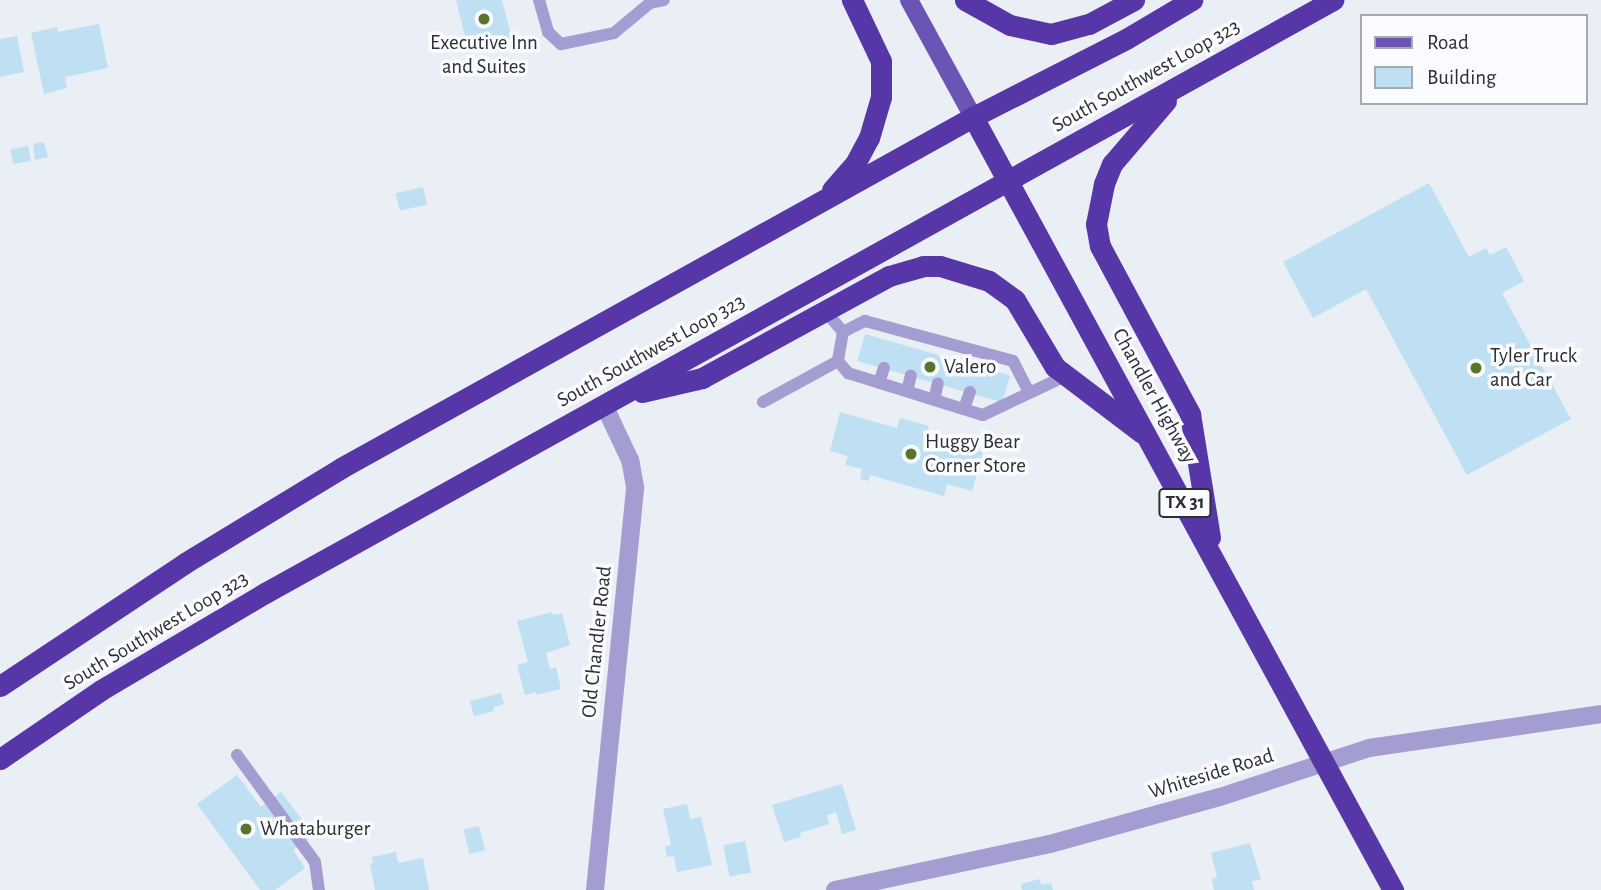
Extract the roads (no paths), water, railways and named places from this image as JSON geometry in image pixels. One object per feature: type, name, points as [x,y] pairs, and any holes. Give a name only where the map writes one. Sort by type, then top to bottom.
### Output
[{"type":"highway","points":[[818,204],[856,162],[869,138],[881,97],[881,61],[852,0]]},
{"type":"highway","points":[[965,0],[1010,25],[1051,34],[1089,23],[1134,0]]},
{"type":"highway","name":"South Southwest Loop 323","points":[[0,686],[162,578],[341,468],[974,117],[1126,39],[1192,0]]},
{"type":"highway","name":"South Southwest Loop 323","points":[[0,759],[102,690],[265,593],[1333,0]]},
{"type":"highway","points":[[1178,88],[1112,164],[1104,184],[1096,224],[1100,246],[1190,414],[1212,553]]},
{"type":"highway","name":"Chandler Highway","points":[[974,117],[1393,890]]},
{"type":"highway","points":[[612,401],[702,379],[907,270],[923,266],[957,270],[989,281],[1015,300],[1055,367],[1149,438]]},
{"type":"main road","name":"Chandler Highway","points":[[909,0],[974,117]]},
{"type":"street","name":"Old Chandler Road","points":[[595,890],[635,487],[630,460],[612,401]]},
{"type":"street","name":"Whiteside Road","points":[[835,890],[1051,844],[1220,797],[1323,762],[1400,742],[1601,714]]},
{"type":"lane","points":[[539,0],[548,32],[561,44],[614,33],[650,3],[664,0]]},
{"type":"lane","points":[[825,312],[843,332]]},
{"type":"lane","points":[[843,332],[865,321],[894,336],[949,351],[981,352],[1013,361],[1029,392]]},
{"type":"lane","points":[[843,332],[838,360],[848,373],[983,415],[1065,376]]},
{"type":"lane","points":[[976,365],[981,352]]},
{"type":"lane","points":[[764,402],[838,360]]},
{"type":"lane","points":[[879,383],[884,368]]},
{"type":"lane","points":[[906,391],[911,375]]},
{"type":"lane","points":[[934,400],[938,383]]},
{"type":"lane","points":[[964,409],[970,392]]},
{"type":"lane","points":[[237,755],[315,862],[319,890]]},
{"type":"place","name":"Executive Inn and Suites","points":[[484,19]]},
{"type":"place","name":"Valero","points":[[930,367]]},
{"type":"place","name":"Tyler Truck and Car","points":[[1476,368]]},
{"type":"place","name":"Huggy Bear Corner Store","points":[[911,454]]},
{"type":"place","name":"Whataburger","points":[[246,829]]}]
